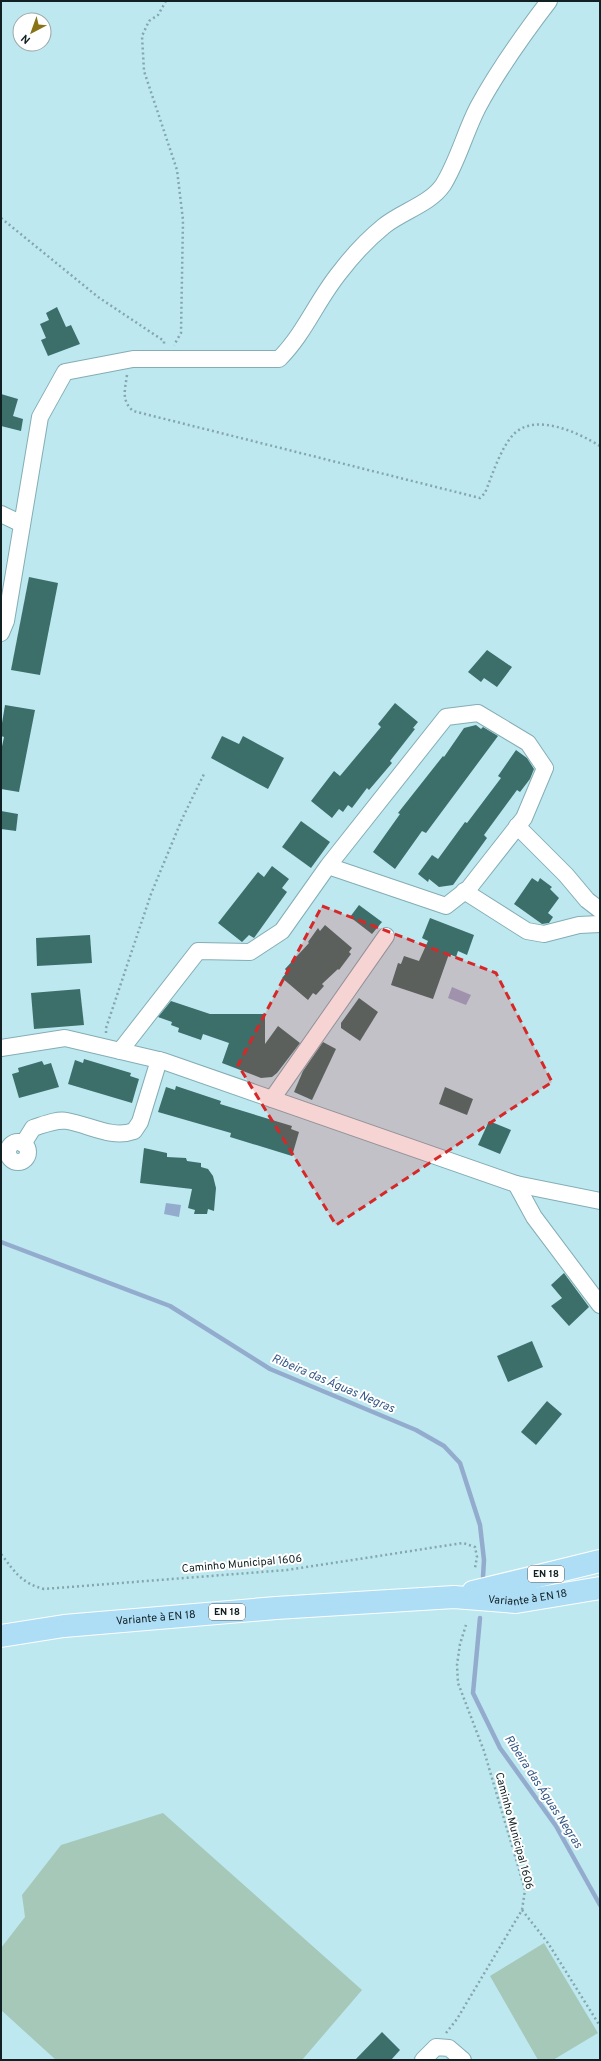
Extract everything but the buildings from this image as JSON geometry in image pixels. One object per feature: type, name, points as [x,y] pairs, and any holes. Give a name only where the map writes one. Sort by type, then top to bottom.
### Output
[{"type":"main road","name":"Variante à EN 18","points":[[454,1597],[600,1561]]},
{"type":"main road","name":"Variante à EN 18","points":[[1,1636],[64,1626],[276,1608],[454,1597],[516,1602],[600,1588]]},
{"type":"street","points":[[1,632],[6,621],[40,417],[65,372],[129,360],[280,359],[293,345],[339,272],[366,242],[384,226],[410,209],[429,200],[443,185],[478,108],[495,77],[524,33],[548,1]]},
{"type":"street","points":[[1,514],[22,524]]},
{"type":"street","points":[[113,1049],[198,951],[250,952],[282,931],[328,866],[446,717],[478,713],[528,742],[545,768],[524,818],[464,891],[446,906],[328,866]]},
{"type":"street","points":[[517,826],[566,875],[587,900],[600,910]]},
{"type":"street","points":[[464,891],[527,931],[544,934],[579,925],[600,924]]},
{"type":"street","points":[[272,1099],[386,936]]},
{"type":"street","points":[[1,1048],[65,1038],[159,1060],[516,1184],[600,1201]]},
{"type":"street","points":[[23,1144],[33,1128],[49,1123],[66,1121],[123,1135],[134,1131],[140,1122],[159,1060]]},
{"type":"street","points":[[516,1184],[534,1217],[600,1305]]},
{"type":"street","points":[[423,2060],[436,2047],[449,2048],[463,2060]]},
{"type":"path","points":[[166,1],[158,15],[149,21],[142,36],[144,71],[177,170],[183,220],[181,333],[166,359]]},
{"type":"path","points":[[1,218],[98,297],[164,341],[166,359]]},
{"type":"path","points":[[129,360],[124,397],[126,404],[133,411],[480,498],[485,493],[505,447],[515,433],[528,426],[542,424],[567,431],[600,446]]},
{"type":"path","points":[[113,1049],[106,1028],[151,894],[182,819],[204,774]]},
{"type":"path","name":"Caminho Municipal 1606","points":[[1,1554],[24,1581],[30,1585],[44,1589],[287,1570],[463,1543],[475,1547],[477,1558],[475,1568]]},
{"type":"path","name":"Caminho Municipal 1606","points":[[436,2047],[457,2018],[522,1910],[524,1890],[484,1751],[458,1683],[457,1665],[460,1644],[466,1625]]},
{"type":"path","points":[[522,1910],[548,1943],[600,2026]]},
{"type":"highlighted area","points":[[322,906],[496,973],[552,1082],[336,1225],[238,1065]]},
{"type":"green space","points":[[163,1813],[362,1990],[302,2060],[56,2060],[1,2010],[1,1948],[25,1917],[22,1895],[61,1845]]},
{"type":"green space","points":[[544,1943],[598,2033],[553,2060],[538,2060],[490,1976]]},
{"type":"water","points":[[452,987],[471,995],[466,1005],[448,998]]},
{"type":"water","points":[[166,1203],[181,1205],[179,1217],[164,1214]]},
{"type":"waterway","name":"Ribeira das Águas Negras","points":[[1,1242],[170,1306],[270,1369],[416,1430],[444,1446],[460,1463],[480,1525],[484,1560],[483,1577]]},
{"type":"waterway","name":"Ribeira das Águas Negras","points":[[480,1618],[473,1693],[500,1748],[556,1826],[600,1905]]}]
